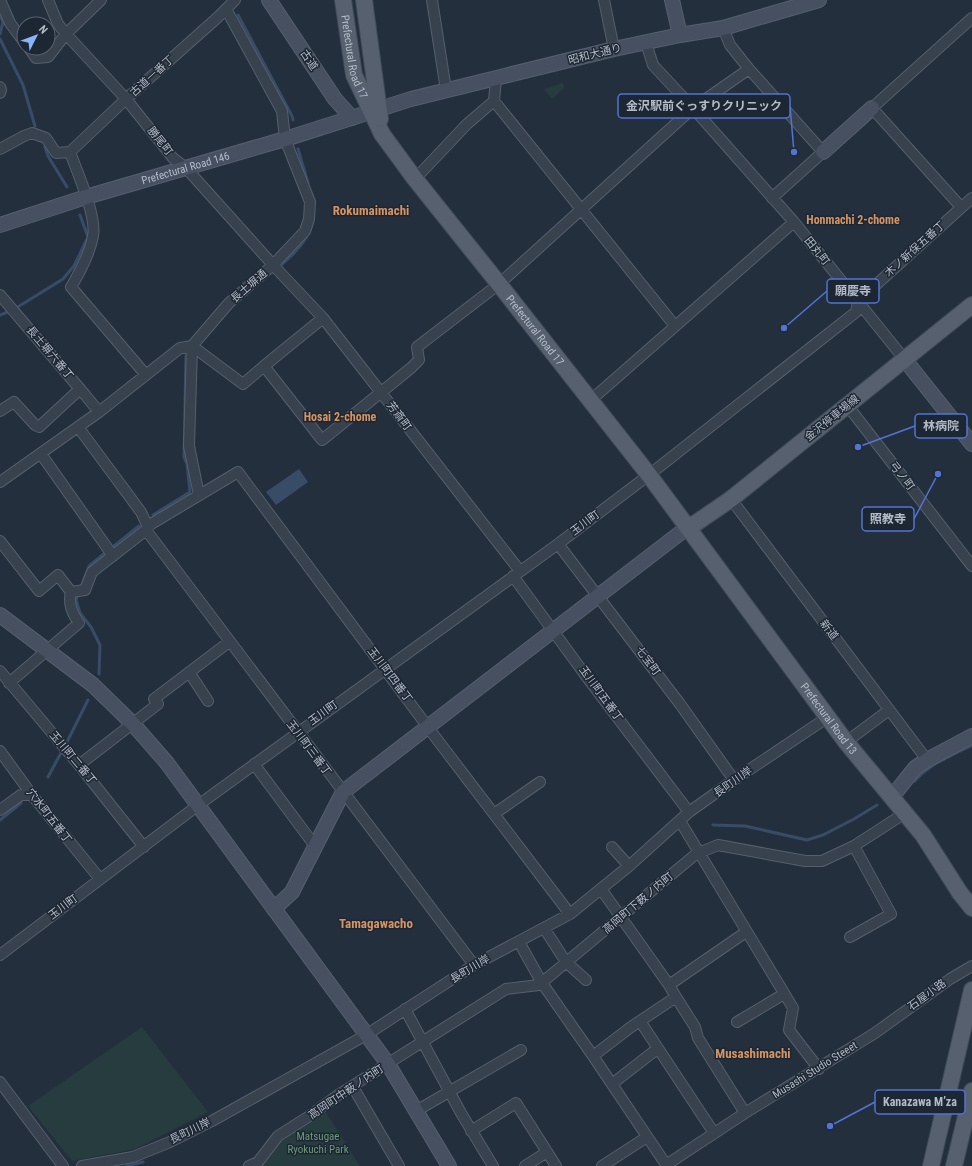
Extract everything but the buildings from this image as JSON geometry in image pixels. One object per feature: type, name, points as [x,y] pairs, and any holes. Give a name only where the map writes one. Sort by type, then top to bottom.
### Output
[{"type":"main road","name":"Prefectural Road 17","points":[[343,0],[354,75],[375,111]]},
{"type":"main road","name":"Prefectural Road 17","points":[[364,0],[375,111],[382,134],[415,179],[591,400],[688,527]]},
{"type":"main road","name":"金沢停車場線","points":[[688,527],[731,499],[972,305]]},
{"type":"main road","name":"Prefectural Road 13","points":[[688,527],[846,742],[923,835],[966,894],[972,908]]},
{"type":"main road","points":[[931,1166],[972,990]]},
{"type":"main road","points":[[954,1166],[972,1091]]},
{"type":"street","points":[[0,0],[10,23],[16,31]]},
{"type":"street","name":"勝尾町","points":[[48,0],[58,24],[66,34],[126,99],[173,158],[186,168],[273,265]]},
{"type":"street","points":[[56,47],[66,34],[101,0]]},
{"type":"street","name":"古道一番丁","points":[[70,152],[235,0]]},
{"type":"street","name":"古道","points":[[269,0],[335,99],[352,118]]},
{"type":"street","points":[[432,0],[446,90]]},
{"type":"street","points":[[604,0],[614,49]]},
{"type":"street","points":[[672,0],[680,35]]},
{"type":"street","name":"昭和大通り","points":[[375,111],[446,90],[614,49],[680,35],[724,28],[819,0]]},
{"type":"street","name":"長土塀通","points":[[0,482],[78,427],[180,348],[192,346],[229,303],[273,265],[305,231],[309,219],[310,202],[286,139],[282,111],[226,9]]},
{"type":"street","points":[[772,198],[972,18]]},
{"type":"street","points":[[724,28],[730,45],[749,69],[823,152]]},
{"type":"street","name":"田丸町","points":[[646,43],[653,65],[794,222],[972,444]]},
{"type":"street","points":[[35,56],[36,58],[49,56]]},
{"type":"street","points":[[264,366],[322,440],[411,368],[419,360],[417,347],[499,284],[693,108],[749,69]]},
{"type":"street","points":[[496,79],[494,101],[553,177],[581,209],[675,326]]},
{"type":"street","points":[[0,87],[0,93]]},
{"type":"street","points":[[415,179],[467,124],[494,101]]},
{"type":"street","points":[[872,108],[961,207]]},
{"type":"street","name":"Prefectural Road 146","points":[[0,225],[86,197],[286,139],[375,111]]},
{"type":"street","points":[[0,149],[32,133],[46,138],[56,153],[70,152],[93,221],[93,235],[78,275],[71,287],[146,375]]},
{"type":"street","name":"木ノ新保五番丁","points":[[649,475],[856,312],[858,301],[972,198]]},
{"type":"street","points":[[591,400],[794,222]]},
{"type":"street","name":"芳斎町","points":[[273,265],[323,318],[469,504],[517,573]]},
{"type":"street","name":"長土塀六番丁","points":[[0,295],[98,412]]},
{"type":"street","points":[[192,346],[243,384],[323,318]]},
{"type":"street","points":[[10,683],[79,623],[72,614],[69,600],[76,591],[85,590],[92,572],[147,529],[151,524],[199,495],[189,446],[192,346]]},
{"type":"street","points":[[0,411],[14,402],[39,427],[80,389]]},
{"type":"street","name":"弓ノ町","points":[[847,406],[972,566]]},
{"type":"street","name":"玉川町三番丁","points":[[78,427],[141,512],[147,529],[230,642],[474,965]]},
{"type":"street","points":[[41,454],[113,556]]},
{"type":"street","name":"玉川町四番丁","points":[[199,495],[238,472],[570,914]]},
{"type":"street","name":"玉川町","points":[[0,955],[197,806],[385,668],[558,544],[649,475]]},
{"type":"street","name":"新道","points":[[731,499],[927,760]]},
{"type":"street","points":[[274,909],[292,892],[343,792],[688,527]]},
{"type":"street","points":[[0,541],[4,553],[39,591],[58,575],[76,591]]},
{"type":"street","name":"七宝町","points":[[558,544],[680,704],[734,780]]},
{"type":"street","name":"玉川町五番丁","points":[[517,573],[553,630],[689,812]]},
{"type":"street","points":[[0,616],[93,685],[133,724],[167,763],[197,806],[388,1064],[449,1166]]},
{"type":"street","points":[[79,765],[158,704],[154,699],[230,642]]},
{"type":"street","name":"玉川町二番丁","points":[[0,671],[79,765],[144,847]]},
{"type":"street","points":[[189,672],[208,701]]},
{"type":"street","points":[[846,742],[889,710]]},
{"type":"street","name":"長町川岸","points":[[82,1166],[133,1157],[170,1142],[240,1106],[366,1035],[474,965],[570,914],[629,866],[689,812],[734,780],[828,718]]},
{"type":"street","points":[[892,797],[915,768],[972,736]]},
{"type":"street","name":"穴水町五番丁","points":[[0,751],[32,795],[100,879]]},
{"type":"street","points":[[254,764],[315,846]]},
{"type":"street","points":[[494,814],[540,782]]},
{"type":"street","points":[[0,810],[21,795],[32,795]]},
{"type":"street","name":"高岡町下薮ノ内町","points":[[388,1064],[506,989],[539,985],[542,983],[699,853],[718,845],[805,861],[822,861],[854,846],[905,813]]},
{"type":"street","points":[[680,821],[746,932],[794,1008],[789,1030],[819,1069]]},
{"type":"street","points":[[612,846],[629,866]]},
{"type":"street","points":[[850,937],[891,914],[854,846]]},
{"type":"street","points":[[519,942],[542,983],[667,1166],[714,1133],[746,1113],[698,1038],[695,1027],[669,985],[601,889]]},
{"type":"street","points":[[544,928],[566,962],[586,980]]},
{"type":"street","points":[[669,985],[746,932]]},
{"type":"street","name":"石屋小路","points":[[819,1069],[875,1033],[950,979],[972,966]]},
{"type":"street","points":[[737,1022],[784,994]]},
{"type":"street","points":[[593,1056],[640,1021],[676,997]]},
{"type":"street","points":[[405,1009],[449,1092],[493,1166]]},
{"type":"street","points":[[640,1021],[657,1049],[714,1133]]},
{"type":"street","points":[[612,1084],[657,1049]]},
{"type":"street","points":[[416,1111],[521,1050]]},
{"type":"street","name":"高岡町中薮ノ内町","points":[[250,1166],[258,1162],[278,1136],[311,1115],[338,1095],[388,1064]]},
{"type":"street","name":"Musashi Studio Steeet","points":[[746,1113],[819,1069]]},
{"type":"street","points":[[0,1082],[63,1166]]},
{"type":"street","points":[[353,1087],[399,1166]]},
{"type":"street","points":[[472,1131],[516,1103],[556,1166]]},
{"type":"street","points":[[602,1166],[647,1137]]},
{"type":"street","points":[[525,1166],[547,1152]]},
{"type":"green space","points":[[563,83],[564,88],[552,99],[544,89]]},
{"type":"green space","points":[[142,1027],[208,1112],[135,1149],[72,1161],[28,1106]]},
{"type":"green space","name":"Matsugae Ryokuchi Park","points":[[325,1111],[360,1166],[262,1166],[282,1139]]},
{"type":"water","points":[[299,469],[308,482],[276,505],[266,492]]},
{"type":"water","points":[[972,742],[972,747],[934,766],[915,783],[912,780],[920,772]]},
{"type":"waterway","points":[[0,15],[3,22],[0,34]]},
{"type":"waterway","points":[[238,15],[293,120]]},
{"type":"waterway","points":[[0,39],[23,85],[35,126]]},
{"type":"waterway","points":[[45,147],[48,156],[67,187]]},
{"type":"waterway","points":[[298,149],[308,183]]},
{"type":"waterway","points":[[16,308],[63,279],[74,266],[88,237],[80,215]]},
{"type":"waterway","points":[[281,265],[304,241],[312,224]]},
{"type":"waterway","points":[[0,315],[10,311]]},
{"type":"waterway","points":[[153,515],[190,492],[187,464],[184,457],[186,356]]},
{"type":"waterway","points":[[114,546],[139,526]]},
{"type":"waterway","points":[[99,674],[100,645],[91,627],[80,613],[76,600],[89,566],[105,553]]},
{"type":"waterway","points":[[67,742],[88,700]]},
{"type":"waterway","points":[[48,777],[62,751]]},
{"type":"waterway","points":[[0,820],[21,803]]},
{"type":"waterway","points":[[713,825],[745,826],[807,840],[823,835],[877,805]]},
{"type":"waterway","points":[[126,1166],[143,1162]]},
{"type":"place","name":"金沢駅前ぐっすりクリニック","points":[[794,152]]},
{"type":"place","name":"願慶寺","points":[[784,328]]},
{"type":"place","name":"林病院","points":[[858,447]]},
{"type":"place","name":"照教寺","points":[[938,474]]},
{"type":"place","name":"Kanazawa M’za","points":[[830,1126]]},
{"type":"district","name":"Rokumaimachi","points":[[371,210]]},
{"type":"district","name":"Honmachi 2-chome","points":[[853,220]]},
{"type":"district","name":"Hosai 2-chome","points":[[340,417]]},
{"type":"district","name":"Tamagawacho","points":[[376,923]]},
{"type":"district","name":"Musashimachi","points":[[753,1053]]}]
